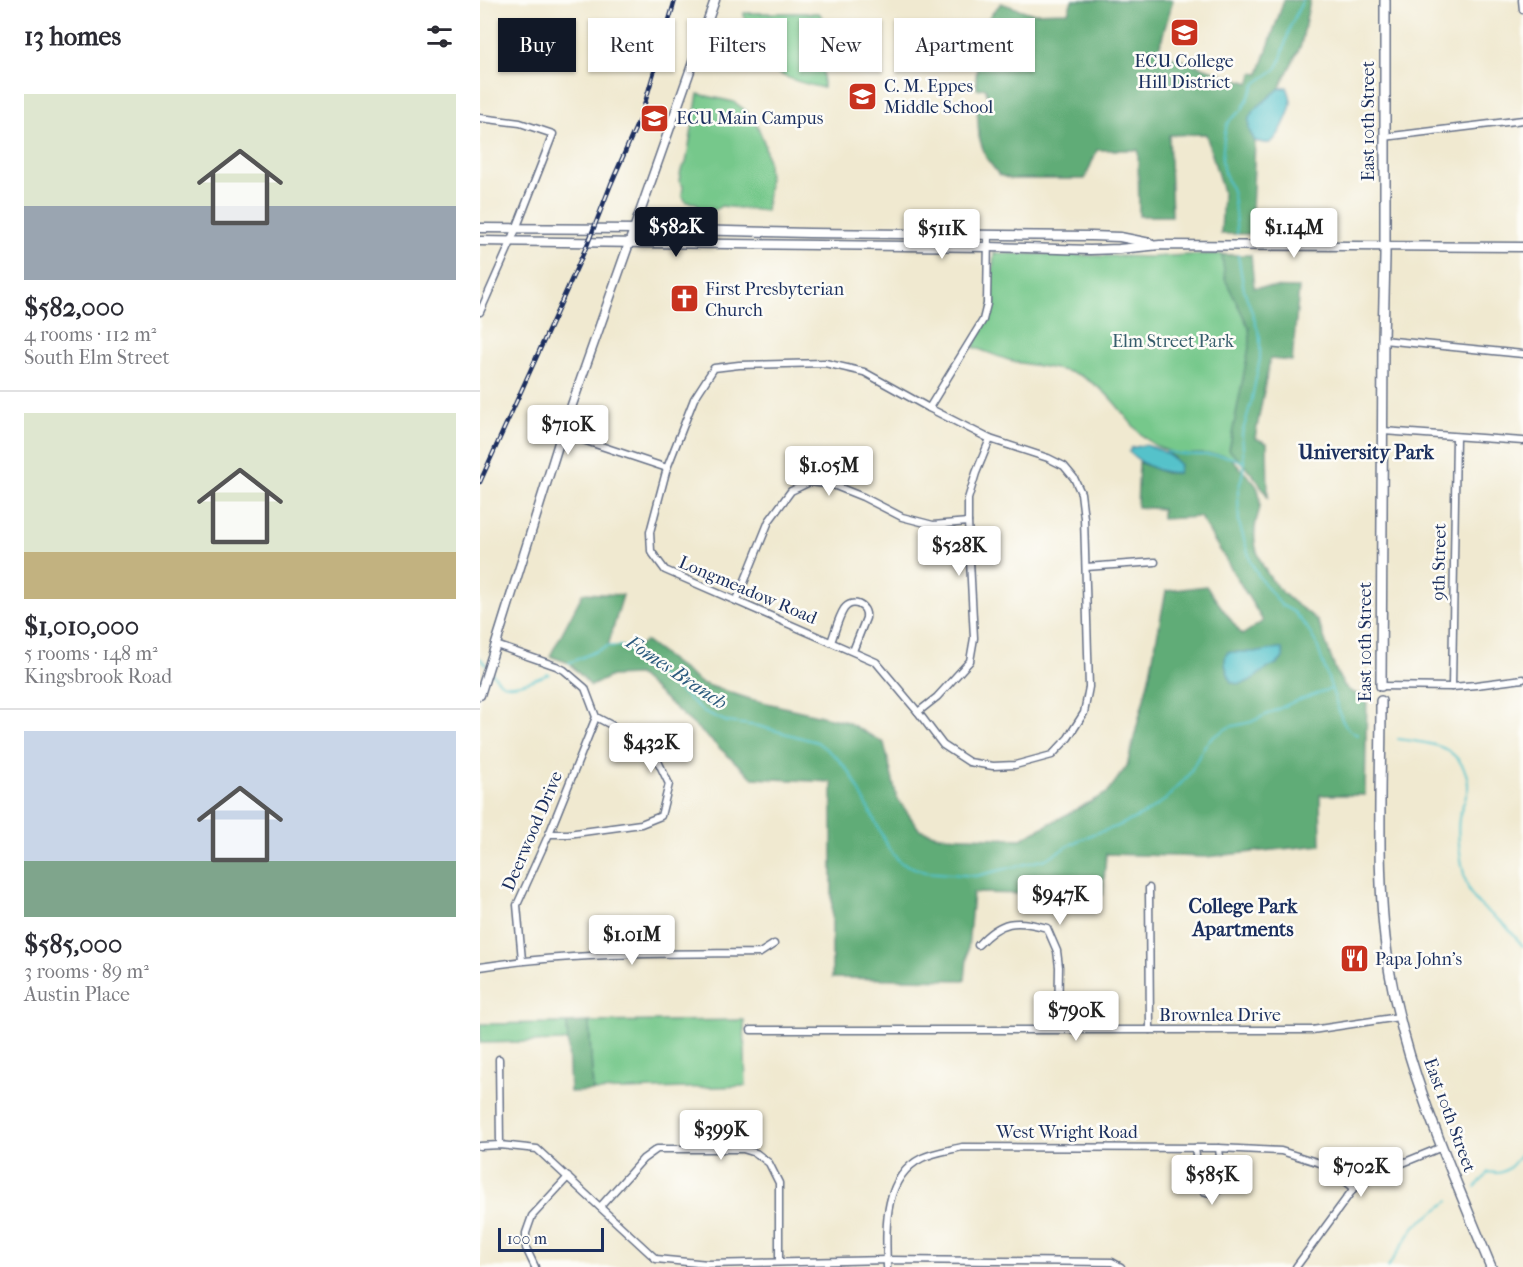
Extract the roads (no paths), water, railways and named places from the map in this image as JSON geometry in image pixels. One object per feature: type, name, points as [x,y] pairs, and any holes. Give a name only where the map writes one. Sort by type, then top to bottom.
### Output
[{"type":"main road","name":"East 10th Street","points":[[1381,686],[1384,0]]},
{"type":"main road","name":"East 10th Street","points":[[1381,701],[1381,864],[1383,916],[1390,974],[1411,1059],[1442,1147],[1491,1267]]},
{"type":"street","points":[[480,695],[562,433],[715,0]]},
{"type":"street","points":[[1522,0],[1523,10]]},
{"type":"street","points":[[480,118],[520,123],[553,134],[480,312]]},
{"type":"street","points":[[1384,137],[1523,120]]},
{"type":"street","points":[[480,228],[1090,236],[1120,237],[1160,245]]},
{"type":"street","points":[[722,231],[722,245]]},
{"type":"street","points":[[808,233],[809,245]]},
{"type":"street","points":[[921,247],[922,234]]},
{"type":"street","points":[[929,408],[983,320],[987,304],[988,235]]},
{"type":"street","points":[[1090,236],[1090,250]]},
{"type":"street","points":[[1119,249],[1120,237]]},
{"type":"street","points":[[480,241],[1090,250],[1160,245],[1523,247]]},
{"type":"street","points":[[1383,340],[1523,354]]},
{"type":"street","name":"Longmeadow Road","points":[[825,363],[864,372],[990,439],[1064,466],[1074,478],[1081,493],[1084,518],[1089,687],[1084,713],[1068,738],[1052,755],[1015,765],[993,766],[969,762],[944,746],[876,662],[665,570],[651,551],[650,532],[667,468],[694,399],[714,368],[739,365],[825,363]]},
{"type":"street","points":[[1383,431],[1523,441]]},
{"type":"street","points":[[562,433],[667,468]]},
{"type":"street","name":"9th Street","points":[[1452,687],[1456,437]]},
{"type":"street","points":[[918,712],[937,697],[970,661],[974,638],[968,499],[975,473],[990,439]]},
{"type":"street","points":[[737,600],[769,521],[791,490],[810,482],[833,485],[902,517],[933,525],[968,522]]},
{"type":"street","points":[[1086,567],[1155,562]]},
{"type":"street","points":[[831,642],[844,609],[853,604],[861,605],[867,613],[854,651]]},
{"type":"street","points":[[496,645],[564,670],[585,688],[596,717],[634,737],[656,755],[669,784],[661,816],[641,824],[568,834],[549,834]]},
{"type":"street","points":[[1381,686],[1452,687],[1523,679]]},
{"type":"street","name":"East 10th Street","points":[[1381,686],[1381,701]]},
{"type":"street","name":"Deerwood Drive","points":[[522,960],[517,905],[549,834],[596,717]]},
{"type":"street","points":[[1149,888],[1150,1030]]},
{"type":"street","points":[[978,945],[990,932],[1008,923],[1029,923],[1047,928],[1057,951],[1059,967],[1058,1029]]},
{"type":"street","points":[[480,967],[522,960],[641,954],[760,953],[774,944]]},
{"type":"street","name":"Brownlea Drive","points":[[751,1030],[1312,1030],[1399,1017]]},
{"type":"street","points":[[499,1059],[500,1145]]},
{"type":"street","points":[[480,1146],[500,1145],[537,1149],[656,1259],[708,1266],[779,1262],[887,1264],[1112,1262],[1121,1267]]},
{"type":"street","name":"West Wright Road","points":[[887,1264],[886,1223],[893,1192],[904,1171],[922,1158],[962,1147],[1219,1148],[1281,1151],[1323,1164],[1354,1188]]},
{"type":"street","points":[[1296,1267],[1354,1188],[1393,1167],[1442,1147]]},
{"type":"street","points":[[1196,1148],[1199,1179],[1203,1191],[1212,1194],[1222,1188],[1219,1148]]},
{"type":"street","points":[[600,1208],[644,1159],[657,1149],[742,1149],[756,1153],[769,1163],[778,1183],[779,1262]]},
{"type":"street","points":[[535,1267],[526,1248],[526,1233],[532,1216],[568,1177]]},
{"type":"water","points":[[1287,87],[1291,102],[1280,131],[1269,143],[1255,141],[1249,130],[1249,118],[1253,111],[1279,89]]},
{"type":"water","points":[[1145,445],[1160,450],[1172,458],[1180,465],[1178,473],[1164,472],[1152,467],[1129,452],[1131,448]]},
{"type":"water","points":[[1282,649],[1284,655],[1279,662],[1245,683],[1231,682],[1225,663],[1228,652],[1260,652]]},
{"type":"waterway","points":[[1237,234],[1232,191],[1223,169],[1222,160],[1227,124],[1242,110],[1256,83],[1276,69],[1290,27],[1303,0]]},
{"type":"waterway","points":[[1238,255],[1244,290],[1260,337],[1260,359],[1242,434],[1244,463],[1238,491],[1239,523],[1251,562],[1281,605],[1294,612],[1308,629],[1317,645],[1342,720],[1348,729],[1358,735]]},
{"type":"waterway","points":[[1167,452],[1229,457],[1244,463]]},
{"type":"waterway","name":"Fomes Branch","points":[[569,663],[608,646],[622,646],[703,711],[727,722],[758,726],[817,742],[836,757],[851,774],[889,849],[901,863],[925,872],[976,876],[1046,859],[1093,834],[1116,827],[1146,813],[1165,800],[1188,776],[1205,745],[1213,737],[1229,727],[1251,722],[1291,703],[1331,689]]},
{"type":"waterway","name":"Fomes Branch","points":[[480,658],[486,665]]},
{"type":"waterway","name":"Fomes Branch","points":[[491,672],[506,685],[525,683],[549,674]]},
{"type":"waterway","points":[[1398,739],[1438,746],[1448,751],[1462,764],[1467,776],[1468,788],[1460,814],[1458,831],[1466,883],[1476,901],[1505,925],[1523,946]]},
{"type":"waterway","points":[[1475,1187],[1488,1172],[1497,1173],[1509,1168],[1523,1150]]},
{"type":"waterway","points":[[1388,1267],[1415,1226],[1449,1201]]},
{"type":"railway","points":[[480,482],[588,243],[642,113],[675,0]]},
{"type":"place","name":"ECU College Hill District","points":[[1184,32]]},
{"type":"place","name":"C. M. Eppes Middle School","points":[[863,96]]},
{"type":"place","name":"ECU Main Campus","points":[[655,118]]},
{"type":"place","name":"First Presbyterian Church","points":[[684,299]]},
{"type":"place","name":"Papa John's","points":[[1354,959]]},
{"type":"district","name":"University Park","points":[[1366,452]]},
{"type":"district","name":"College Park Apartments","points":[[1243,918]]},
{"type":"park label","name":"Elm Street Park","points":[[1173,341]]}]
